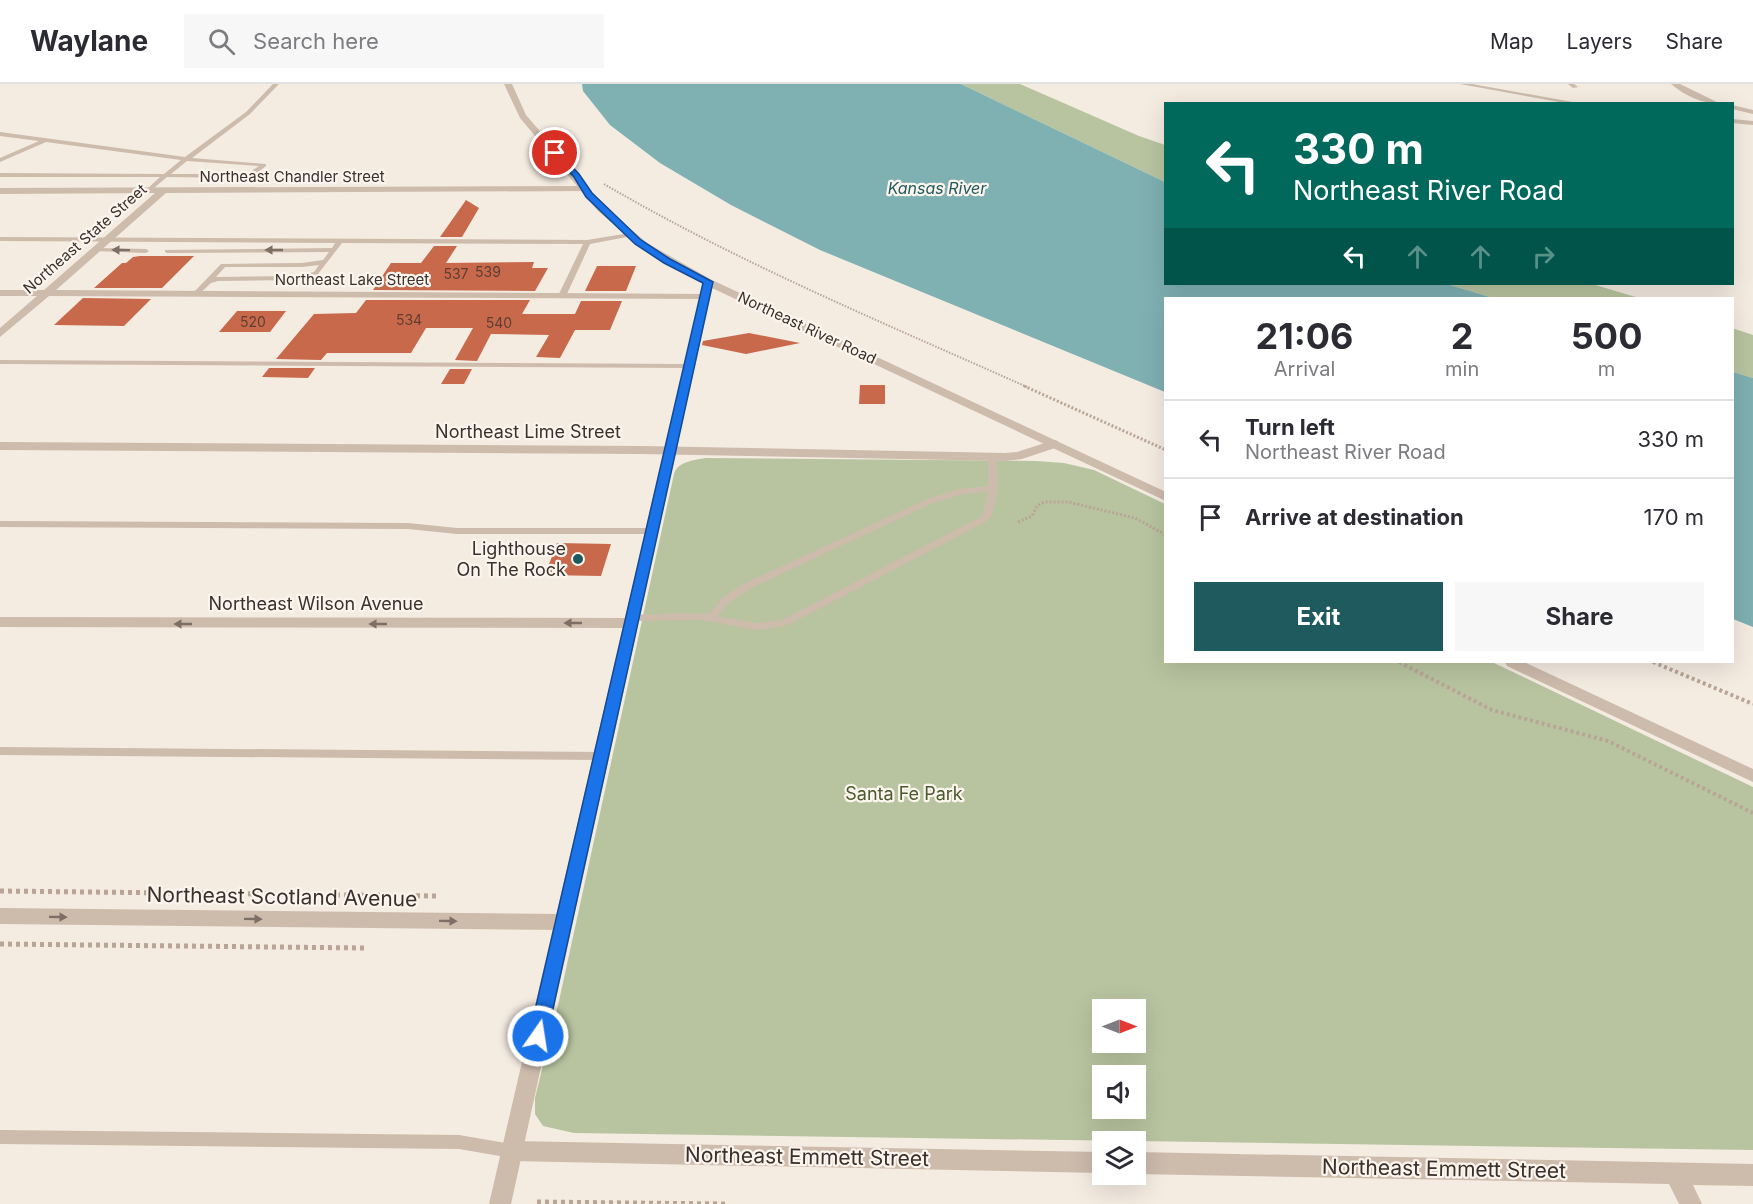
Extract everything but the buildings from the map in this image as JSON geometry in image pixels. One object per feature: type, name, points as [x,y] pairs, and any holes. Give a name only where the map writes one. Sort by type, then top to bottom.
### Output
[{"type":"street","name":"Northeast River Road","points":[[508,84],[514,105],[585,189],[630,235],[706,289],[1054,444],[1164,496]]},
{"type":"street","points":[[1676,84],[1689,93],[1712,102]]},
{"type":"street","points":[[1734,107],[1753,112]]},
{"type":"street","name":"Northeast Chandler Street","points":[[0,191],[585,189]]},
{"type":"street","name":"Northeast State Street","points":[[0,334],[163,191]]},
{"type":"street","points":[[500,1204],[706,289]]},
{"type":"street","name":"Northeast Lake Street","points":[[0,293],[562,296],[706,289]]},
{"type":"street","name":"Northeast Lime Street","points":[[0,446],[670,451],[992,457],[1018,456],[1054,444]]},
{"type":"street","name":"Northeast Wilson Avenue","points":[[0,622],[632,620]]},
{"type":"street","points":[[1514,663],[1753,776]]},
{"type":"street","name":"Northeast Scotland Avenue","points":[[0,916],[564,922]]},
{"type":"street","name":"Northeast Emmett Street","points":[[512,1151],[1092,1163]]},
{"type":"street","name":"Northeast Emmett Street","points":[[1146,1163],[1753,1175]]},
{"type":"street","points":[[1676,1174],[1691,1204]]},
{"type":"lane","points":[[148,191],[165,175],[256,106],[276,84]]},
{"type":"lane","points":[[1463,84],[1570,102]]},
{"type":"lane","points":[[1734,121],[1753,123]]},
{"type":"lane","points":[[0,134],[187,159],[264,165],[252,174],[239,176],[0,175]]},
{"type":"lane","points":[[0,160],[44,141]]},
{"type":"lane","points":[[0,239],[587,242],[630,235]]},
{"type":"lane","points":[[208,281],[294,278],[316,273],[340,241]]},
{"type":"lane","points":[[562,296],[587,242]]},
{"type":"lane","points":[[96,250],[146,251]]},
{"type":"lane","points":[[167,251],[332,250]]},
{"type":"lane","points":[[197,294],[223,265],[302,265],[325,262]]},
{"type":"lane","points":[[0,362],[689,366]]},
{"type":"lane","points":[[632,620],[711,618],[745,627],[760,628],[786,622],[986,518],[990,509],[993,488],[992,457]]},
{"type":"lane","points":[[711,618],[725,601],[745,587],[930,501],[959,492],[993,488]]},
{"type":"lane","points":[[0,524],[408,526],[457,531],[652,531]]},
{"type":"lane","points":[[0,751],[601,756]]},
{"type":"lane","points":[[0,1137],[459,1142],[512,1151]]},
{"type":"path","points":[[568,167],[596,179],[672,224],[757,267],[1164,449]]},
{"type":"path","points":[[1018,522],[1032,516],[1036,506],[1044,502],[1068,502],[1135,518],[1164,534]]},
{"type":"path","points":[[1401,663],[1492,710],[1608,741],[1753,813]]},
{"type":"path","points":[[1655,663],[1753,704]]},
{"type":"path","points":[[0,891],[438,896]]},
{"type":"path","points":[[0,944],[364,948]]},
{"type":"path","points":[[537,1202],[729,1204]]},
{"type":"green space","points":[[961,84],[1020,84],[1164,145],[1164,182]]},
{"type":"green space","points":[[1450,285],[1595,285],[1636,297],[1490,297]]},
{"type":"green space","points":[[1734,329],[1753,335],[1753,378],[1734,372]]},
{"type":"green space","name":"Santa Fe Park","points":[[706,458],[1036,461],[1064,463],[1094,470],[1164,504],[1164,663],[1494,663],[1753,787],[1753,1150],[1146,1141],[1146,1131],[1092,1131],[1092,1140],[574,1133],[543,1126],[535,1114],[535,1098],[559,1001],[674,474],[683,464]]},
{"type":"water","name":"Kansas River","points":[[582,84],[961,84],[1164,182],[1164,285],[1450,285],[1490,297],[1164,297],[1164,392],[820,250],[731,205],[660,163],[610,125],[583,91]]},
{"type":"water","points":[[1734,372],[1753,378],[1753,627],[1734,619]]},
{"type":"place","name":"Lighthouse On The Rock","points":[[578,559]]},
{"type":"route","points":[[538,1036],[708,282],[667,261],[638,242],[589,195],[577,176],[555,153]]}]
